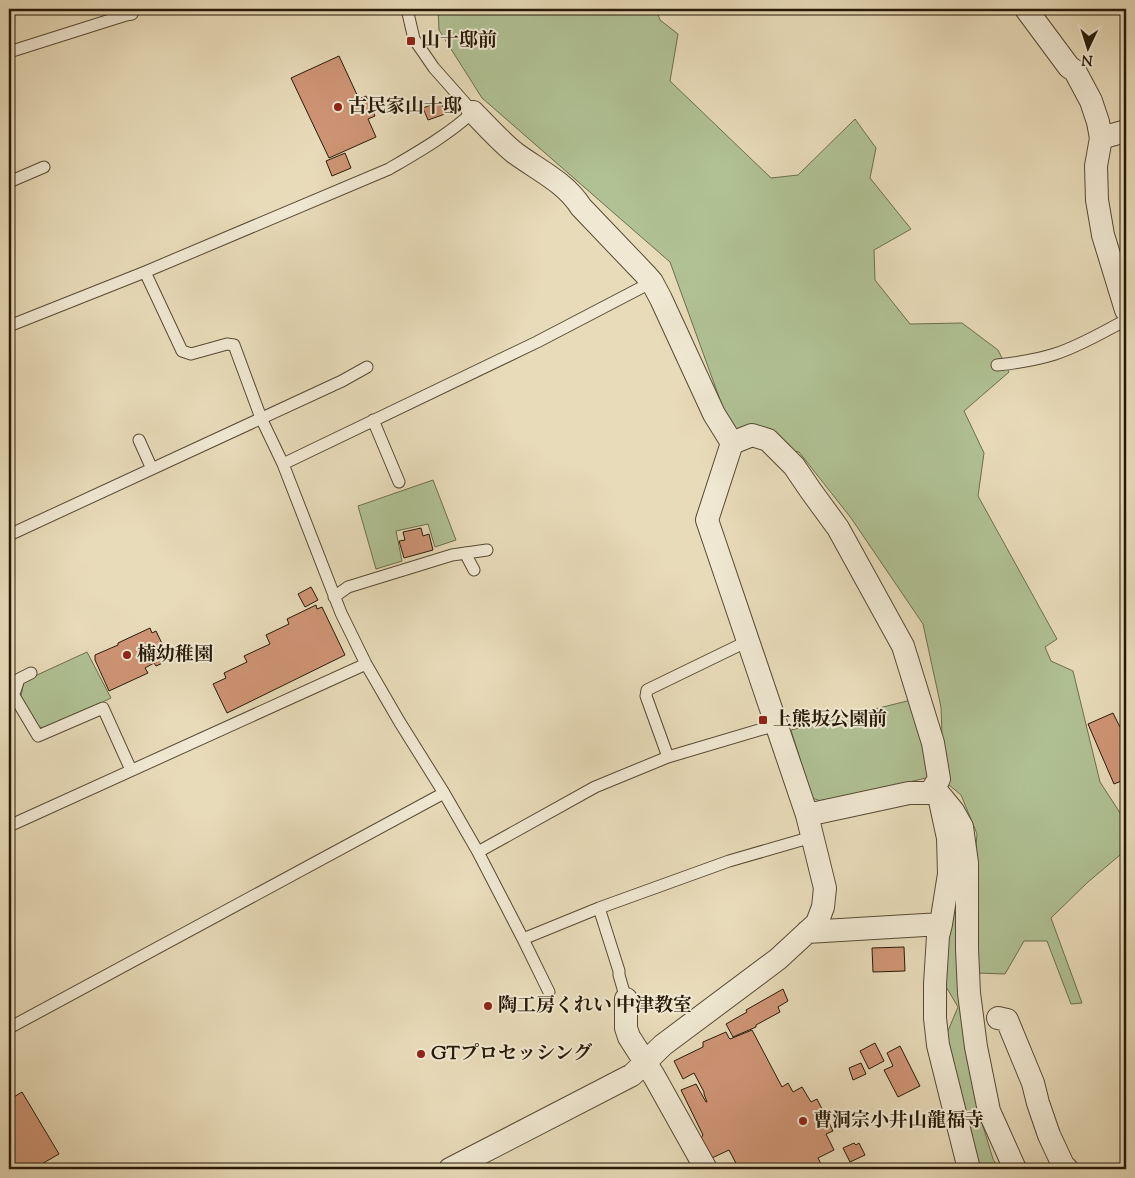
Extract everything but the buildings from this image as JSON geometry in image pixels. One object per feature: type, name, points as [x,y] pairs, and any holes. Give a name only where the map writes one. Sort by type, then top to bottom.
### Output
[{"type":"street","points":[[1026,9],[1069,67],[1075,71],[1091,101],[1098,122],[1102,138],[1096,166],[1103,235],[1126,310]]},
{"type":"street","points":[[450,1169],[632,1075],[663,1045],[778,958],[817,923],[823,908],[825,888],[807,815],[707,520],[732,443],[714,414],[652,282],[581,207],[577,200],[556,180],[513,152],[473,112]]},
{"type":"street","points":[[1102,138],[1126,131]]},
{"type":"street","points":[[732,443],[752,435],[768,440],[794,466],[838,528],[903,646],[933,742],[939,779],[934,793],[948,838],[949,874],[938,936],[935,1018],[938,1045],[969,1169]]},
{"type":"street","points":[[807,815],[909,793],[934,793],[953,810],[962,827],[967,863],[969,993],[976,1047],[990,1111],[1015,1169]]},
{"type":"street","points":[[807,932],[941,924]]},
{"type":"street","points":[[626,999],[626,1028],[629,1038],[654,1076],[706,1169]]},
{"type":"street","points":[[998,1018],[1007,1020],[1033,1083],[1050,1135],[1063,1165],[1067,1169]]},
{"type":"lane","points":[[9,326],[145,272],[389,169],[422,150],[462,122],[473,112],[434,68],[414,39],[407,9]]},
{"type":"lane","points":[[9,52],[132,14]]},
{"type":"lane","points":[[9,182],[44,167]]},
{"type":"lane","points":[[145,272],[182,351],[191,354],[227,344],[234,345],[261,418],[283,464],[340,613],[366,664],[478,852],[549,992]]},
{"type":"lane","points":[[283,464],[537,342],[652,282]]},
{"type":"lane","points":[[997,365],[1024,362],[1055,354],[1126,320]]},
{"type":"lane","points":[[9,535],[342,382],[367,367]]},
{"type":"lane","points":[[373,420],[399,482]]},
{"type":"lane","points":[[139,440],[152,469]]},
{"type":"lane","points":[[334,597],[348,587],[452,555],[487,550]]},
{"type":"lane","points":[[465,553],[474,570]]},
{"type":"lane","points":[[668,756],[646,696],[648,690],[748,641]]},
{"type":"lane","points":[[9,826],[366,664]]},
{"type":"lane","points":[[31,673],[19,679],[16,691],[11,695],[38,736],[103,708],[131,770]]},
{"type":"lane","points":[[478,852],[595,787],[668,756],[776,725]]},
{"type":"lane","points":[[9,1028],[444,793]]},
{"type":"lane","points":[[523,939],[599,908],[729,861],[812,837]]},
{"type":"lane","points":[[599,908],[626,999]]},
{"type":"green space","points":[[438,9],[656,9],[660,20],[678,34],[670,81],[771,178],[798,175],[855,119],[876,148],[870,178],[911,229],[874,250],[875,280],[910,324],[962,323],[998,350],[1009,372],[964,411],[984,453],[978,496],[1057,639],[1045,647],[1051,661],[1073,671],[1100,782],[1126,822],[1126,850],[1088,882],[1051,918],[1082,1003],[1071,1004],[1047,941],[1024,941],[1005,974],[977,973],[979,1113],[993,1159],[999,1169],[974,1169],[945,1038],[958,1007],[942,980],[948,918],[972,895],[977,834],[961,795],[936,774],[943,764],[941,707],[923,624],[851,518],[799,452],[735,441],[670,262],[482,98],[439,30]]},
{"type":"green space","points":[[433,480],[456,540],[435,547],[428,524],[396,531],[402,561],[376,569],[358,506]]},
{"type":"green space","points":[[87,652],[111,698],[50,728],[38,727],[21,696],[24,681]]},
{"type":"green space","points":[[915,699],[935,772],[926,778],[824,802],[812,798],[791,730]]},
{"type":"place","name":"山十邸前","points":[[411,41]]},
{"type":"place","name":"古民家山十邸","points":[[338,107]]},
{"type":"place","name":"楠幼稚園","points":[[127,655]]},
{"type":"place","name":"上熊坂公園前","points":[[763,720]]},
{"type":"place","name":"陶工房くれい 中津教室","points":[[488,1006]]},
{"type":"place","name":"GTプロセッシング","points":[[421,1054]]},
{"type":"place","name":"曹洞宗小井山龍福寺","points":[[803,1121]]}]
